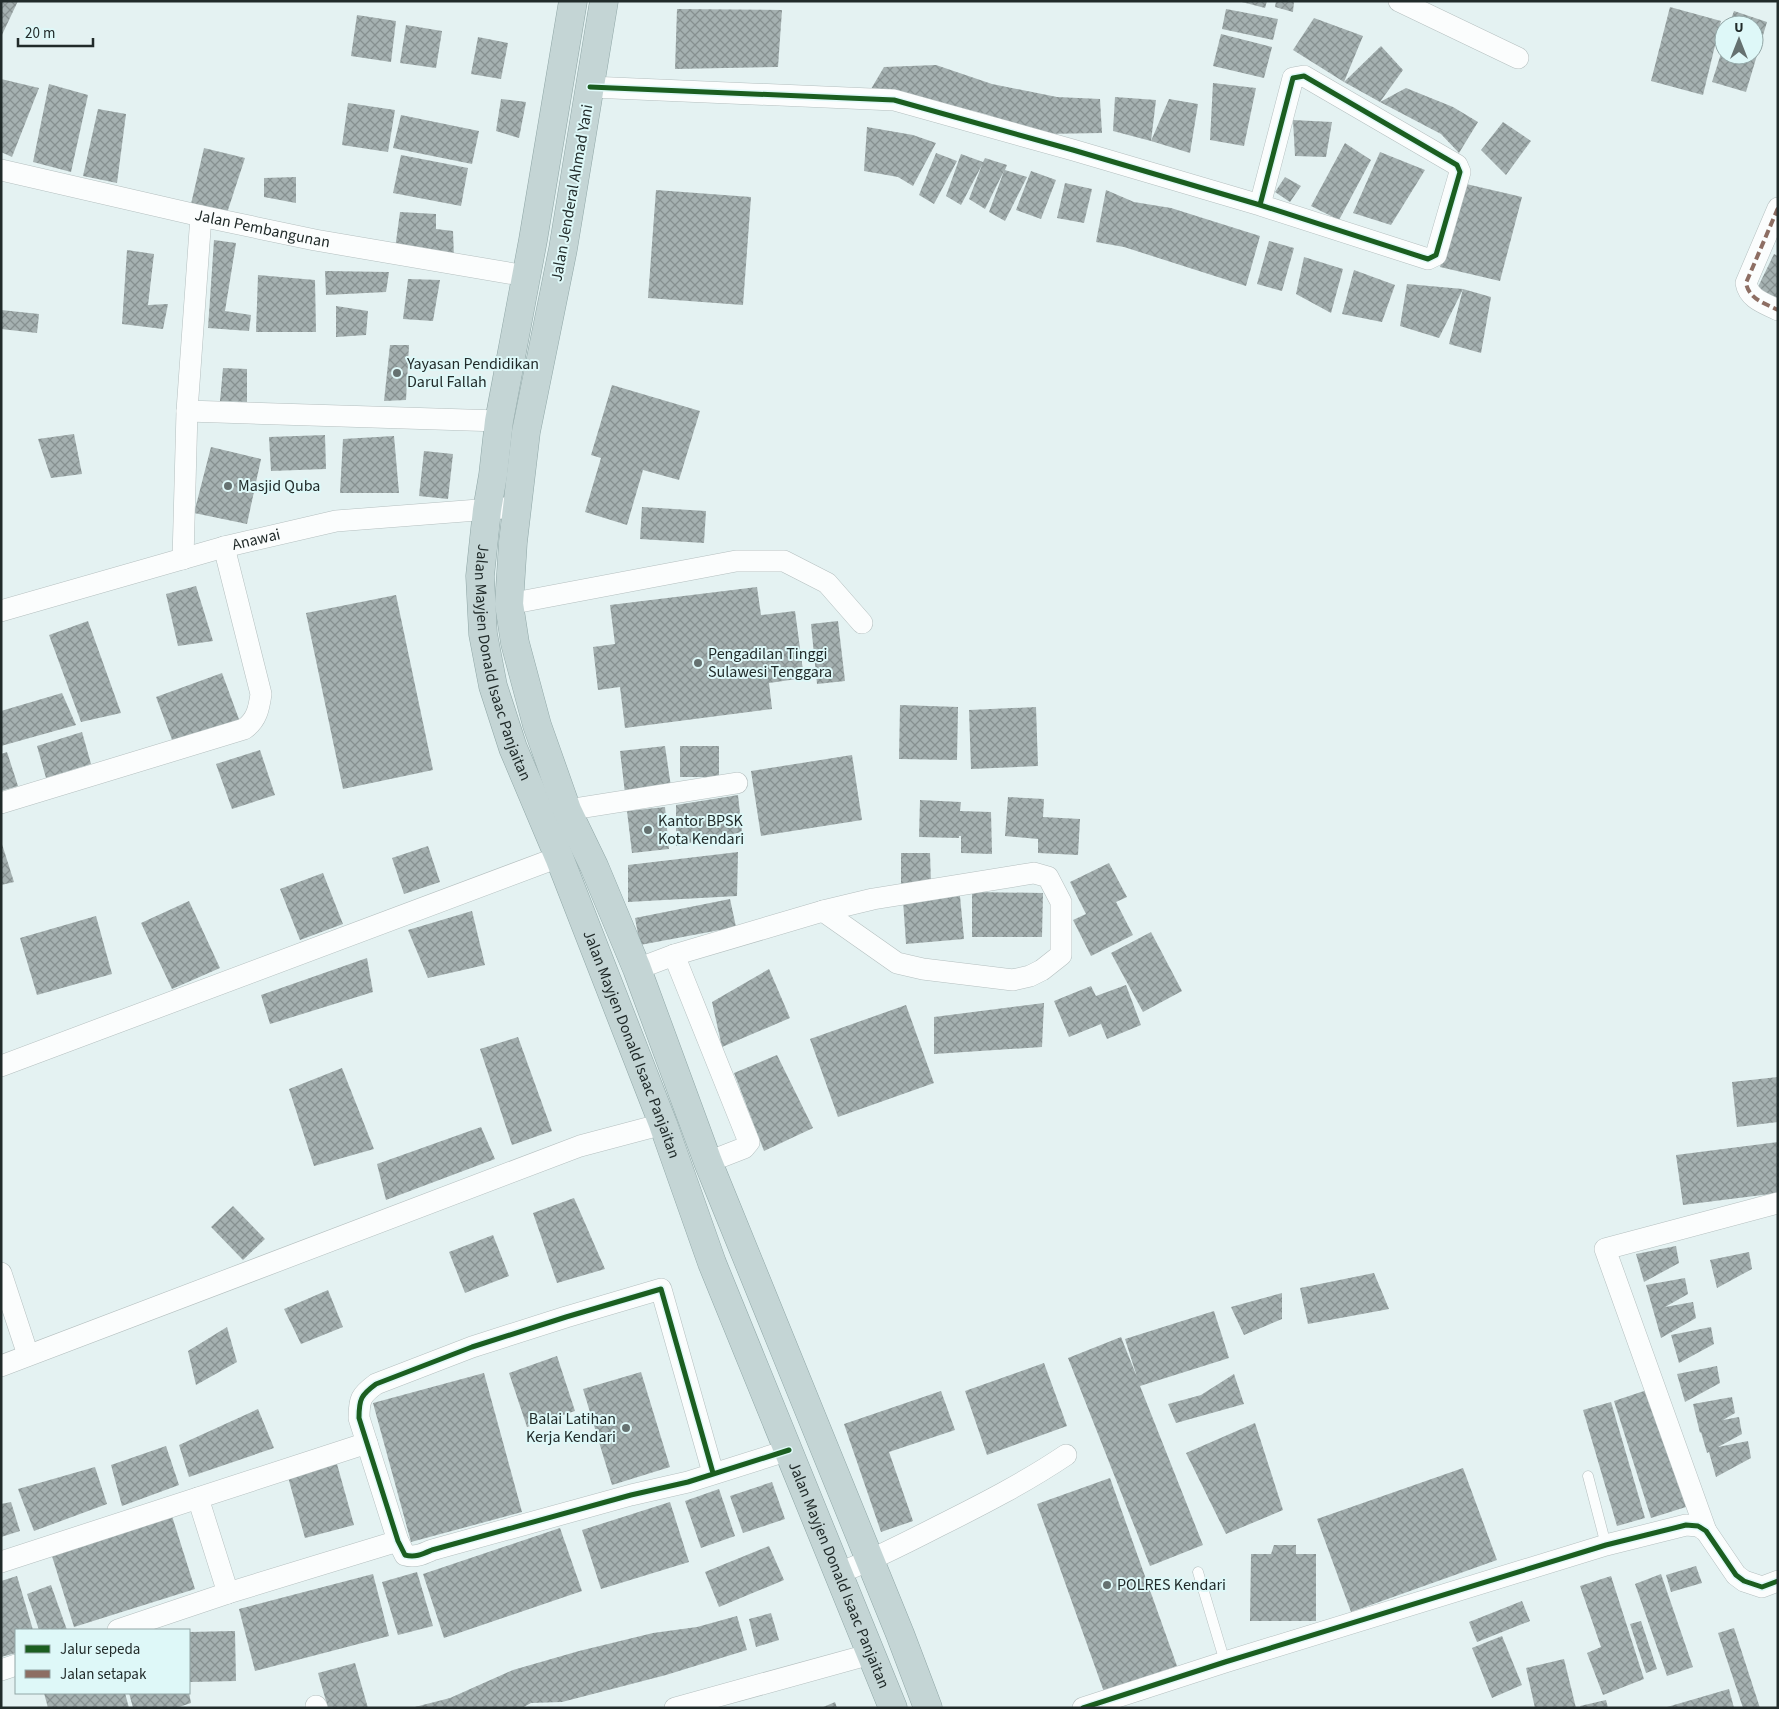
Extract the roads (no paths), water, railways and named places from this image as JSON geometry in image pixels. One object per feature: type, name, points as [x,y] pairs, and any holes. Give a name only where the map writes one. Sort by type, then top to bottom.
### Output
[{"type":"highway","name":"Jalan Jenderal Ahmad Yani","points":[[510,359],[573,1]]},
{"type":"highway","name":"Jalan Jenderal Ahmad Yani","points":[[540,366],[563,249],[604,1]]},
{"type":"highway","name":"Jalan Mayjen Donald Isaac Panjaitan","points":[[510,359],[499,421],[480,576],[483,634],[493,686],[513,748],[559,857],[663,1124],[712,1263],[893,1708]]},
{"type":"highway","name":"Jalan Mayjen Donald Isaac Panjaitan","points":[[540,366],[526,432],[513,542],[509,604],[516,643],[537,725],[567,810],[594,866],[638,969],[708,1162],[871,1561],[928,1708]]},
{"type":"street","points":[[1399,1],[1518,58]]},
{"type":"street","points":[[590,88],[894,100],[1260,205],[1428,259],[1436,255],[1460,168],[1308,78],[1304,76],[1296,77],[1293,78],[1260,205]]},
{"type":"street","name":"Jalan Pembangunan","points":[[1,170],[315,240],[526,276]]},
{"type":"street","points":[[1778,208],[1746,283],[1750,294],[1778,310]]},
{"type":"street","points":[[183,559],[187,411],[202,216]]},
{"type":"street","points":[[187,411],[499,421]]},
{"type":"street","name":"Anawai","points":[[1,611],[224,547],[336,521],[517,507]]},
{"type":"street","points":[[1,803],[244,729],[252,723],[258,710],[261,694],[224,547]]},
{"type":"street","points":[[509,604],[736,561],[784,561],[827,583],[862,623]]},
{"type":"street","points":[[567,810],[737,783]]},
{"type":"street","points":[[1,1066],[559,857]]},
{"type":"street","points":[[638,969],[674,955],[823,911],[873,899],[1034,873],[1048,877],[1061,902],[1061,955],[1042,970],[1030,976],[1013,980],[923,969],[897,963],[823,911]]},
{"type":"street","points":[[674,955],[750,1142],[744,1148],[708,1162]]},
{"type":"street","points":[[1,1366],[580,1146],[663,1124]]},
{"type":"street","points":[[1778,1203],[1605,1249],[1706,1530],[1736,1575],[1744,1581],[1762,1587],[1778,1582]]},
{"type":"street","points":[[1,1273],[28,1355]]},
{"type":"street","points":[[713,1473],[661,1289],[472,1347],[376,1384],[363,1393],[359,1404],[359,1418],[398,1541],[405,1555],[410,1556],[631,1495],[688,1482],[789,1450]]},
{"type":"street","points":[[1,1562],[367,1443]]},
{"type":"street","points":[[839,1573],[871,1561],[988,1502],[1066,1456]]},
{"type":"street","points":[[198,1498],[228,1593]]},
{"type":"street","points":[[1083,1708],[1225,1662],[1606,1545],[1686,1525],[1698,1526],[1706,1530]]},
{"type":"street","points":[[121,1629],[228,1593],[398,1541]]},
{"type":"street","points":[[675,1708],[871,1654]]},
{"type":"street","points":[[1,1670],[15,1664]]},
{"type":"lane","points":[[1588,1476],[1606,1545]]},
{"type":"lane","points":[[1198,1572],[1225,1662]]},
{"type":"place","name":"Yayasan Pendidikan Darul Fallah","points":[[397,373]]},
{"type":"place","name":"Masjid Quba","points":[[228,486]]},
{"type":"place","name":"Pengadilan Tinggi Sulawesi Tenggara","points":[[698,663]]},
{"type":"place","name":"Kantor BPSK Kota Kendari","points":[[648,830]]},
{"type":"place","name":"Balai Latihan Kerja Kendari","points":[[626,1428]]},
{"type":"place","name":"POLRES Kendari","points":[[1107,1585]]}]
